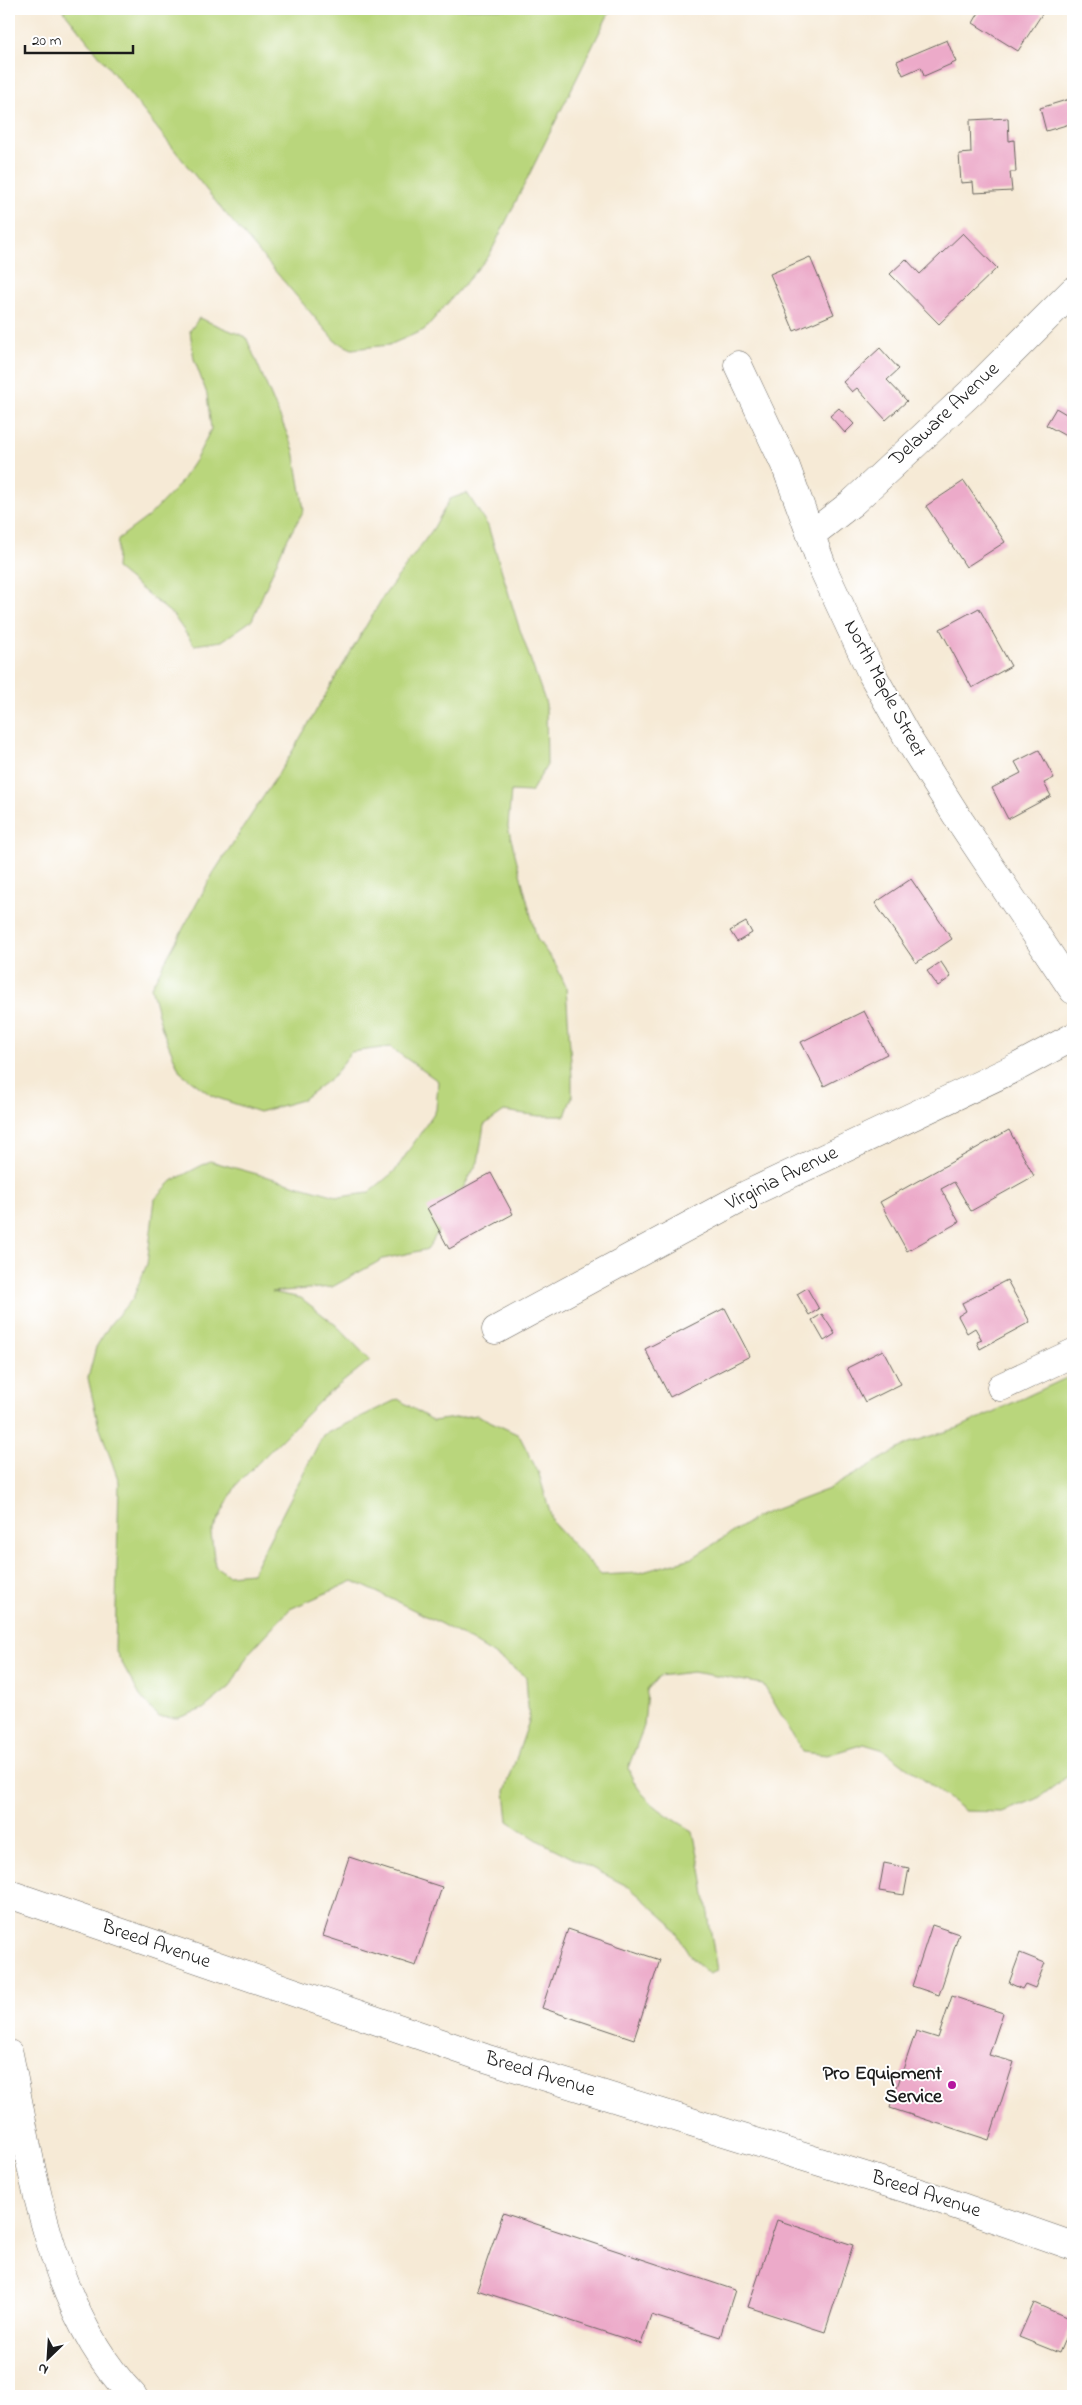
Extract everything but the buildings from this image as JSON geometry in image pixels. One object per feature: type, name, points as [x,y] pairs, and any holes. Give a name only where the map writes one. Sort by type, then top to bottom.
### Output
[{"type":"street","name":"Delaware Avenue","points":[[812,534],[852,503],[975,389],[1073,291]]},
{"type":"street","name":"North Maple Street","points":[[738,364],[786,467],[839,604],[872,674],[895,716],[960,821],[1073,990]]},
{"type":"street","name":"Virginia Avenue","points":[[496,1330],[746,1195],[1019,1066],[1073,1037]]},
{"type":"street","points":[[1001,1387],[1073,1353]]},
{"type":"street","name":"Breed Avenue","points":[[9,1894],[485,2058],[876,2179],[1025,2227],[1073,2246]]},
{"type":"street","points":[[9,2054],[31,2166],[63,2278],[80,2320],[95,2348],[110,2370],[134,2396]]},
{"type":"green space","points":[[62,9],[611,9],[489,256],[424,330],[389,345],[352,349],[335,341],[220,207]]},
{"type":"green space","points":[[199,318],[246,337],[294,450],[304,510],[284,545],[252,620],[222,641],[194,645],[173,615],[116,568],[118,539],[149,516],[178,486],[196,459],[211,429],[207,394],[194,359],[190,331]]},
{"type":"green space","points":[[467,493],[488,526],[518,624],[546,704],[547,765],[531,792],[511,791],[508,827],[537,939],[556,965],[566,987],[572,1097],[565,1116],[539,1116],[504,1111],[484,1125],[478,1162],[428,1249],[383,1259],[332,1287],[272,1292],[301,1298],[337,1326],[370,1360],[323,1398],[237,1484],[211,1533],[215,1566],[228,1575],[252,1573],[323,1435],[398,1399],[433,1421],[477,1415],[519,1435],[539,1474],[553,1523],[601,1575],[639,1573],[692,1558],[758,1516],[829,1489],[909,1443],[958,1428],[1073,1375],[1073,1772],[1037,1799],[1002,1812],[965,1811],[884,1750],[864,1744],[827,1755],[803,1752],[763,1684],[693,1672],[659,1676],[647,1690],[644,1726],[628,1768],[646,1798],[663,1812],[693,1831],[717,1971],[709,1974],[693,1960],[670,1923],[629,1887],[539,1841],[508,1821],[505,1791],[529,1721],[526,1677],[485,1649],[442,1624],[353,1581],[290,1609],[249,1653],[230,1687],[203,1709],[178,1718],[158,1717],[140,1696],[115,1650],[119,1482],[98,1423],[88,1378],[96,1347],[111,1323],[133,1298],[147,1264],[155,1199],[172,1181],[210,1161],[340,1197],[368,1193],[395,1171],[436,1110],[438,1081],[390,1047],[351,1052],[334,1076],[302,1100],[259,1112],[212,1096],[180,1072],[162,1029],[151,987],[214,872],[286,762],[383,597],[433,529],[450,499]]},
{"type":"place","name":"Pro Equipment Service","points":[[952,2085]]}]
